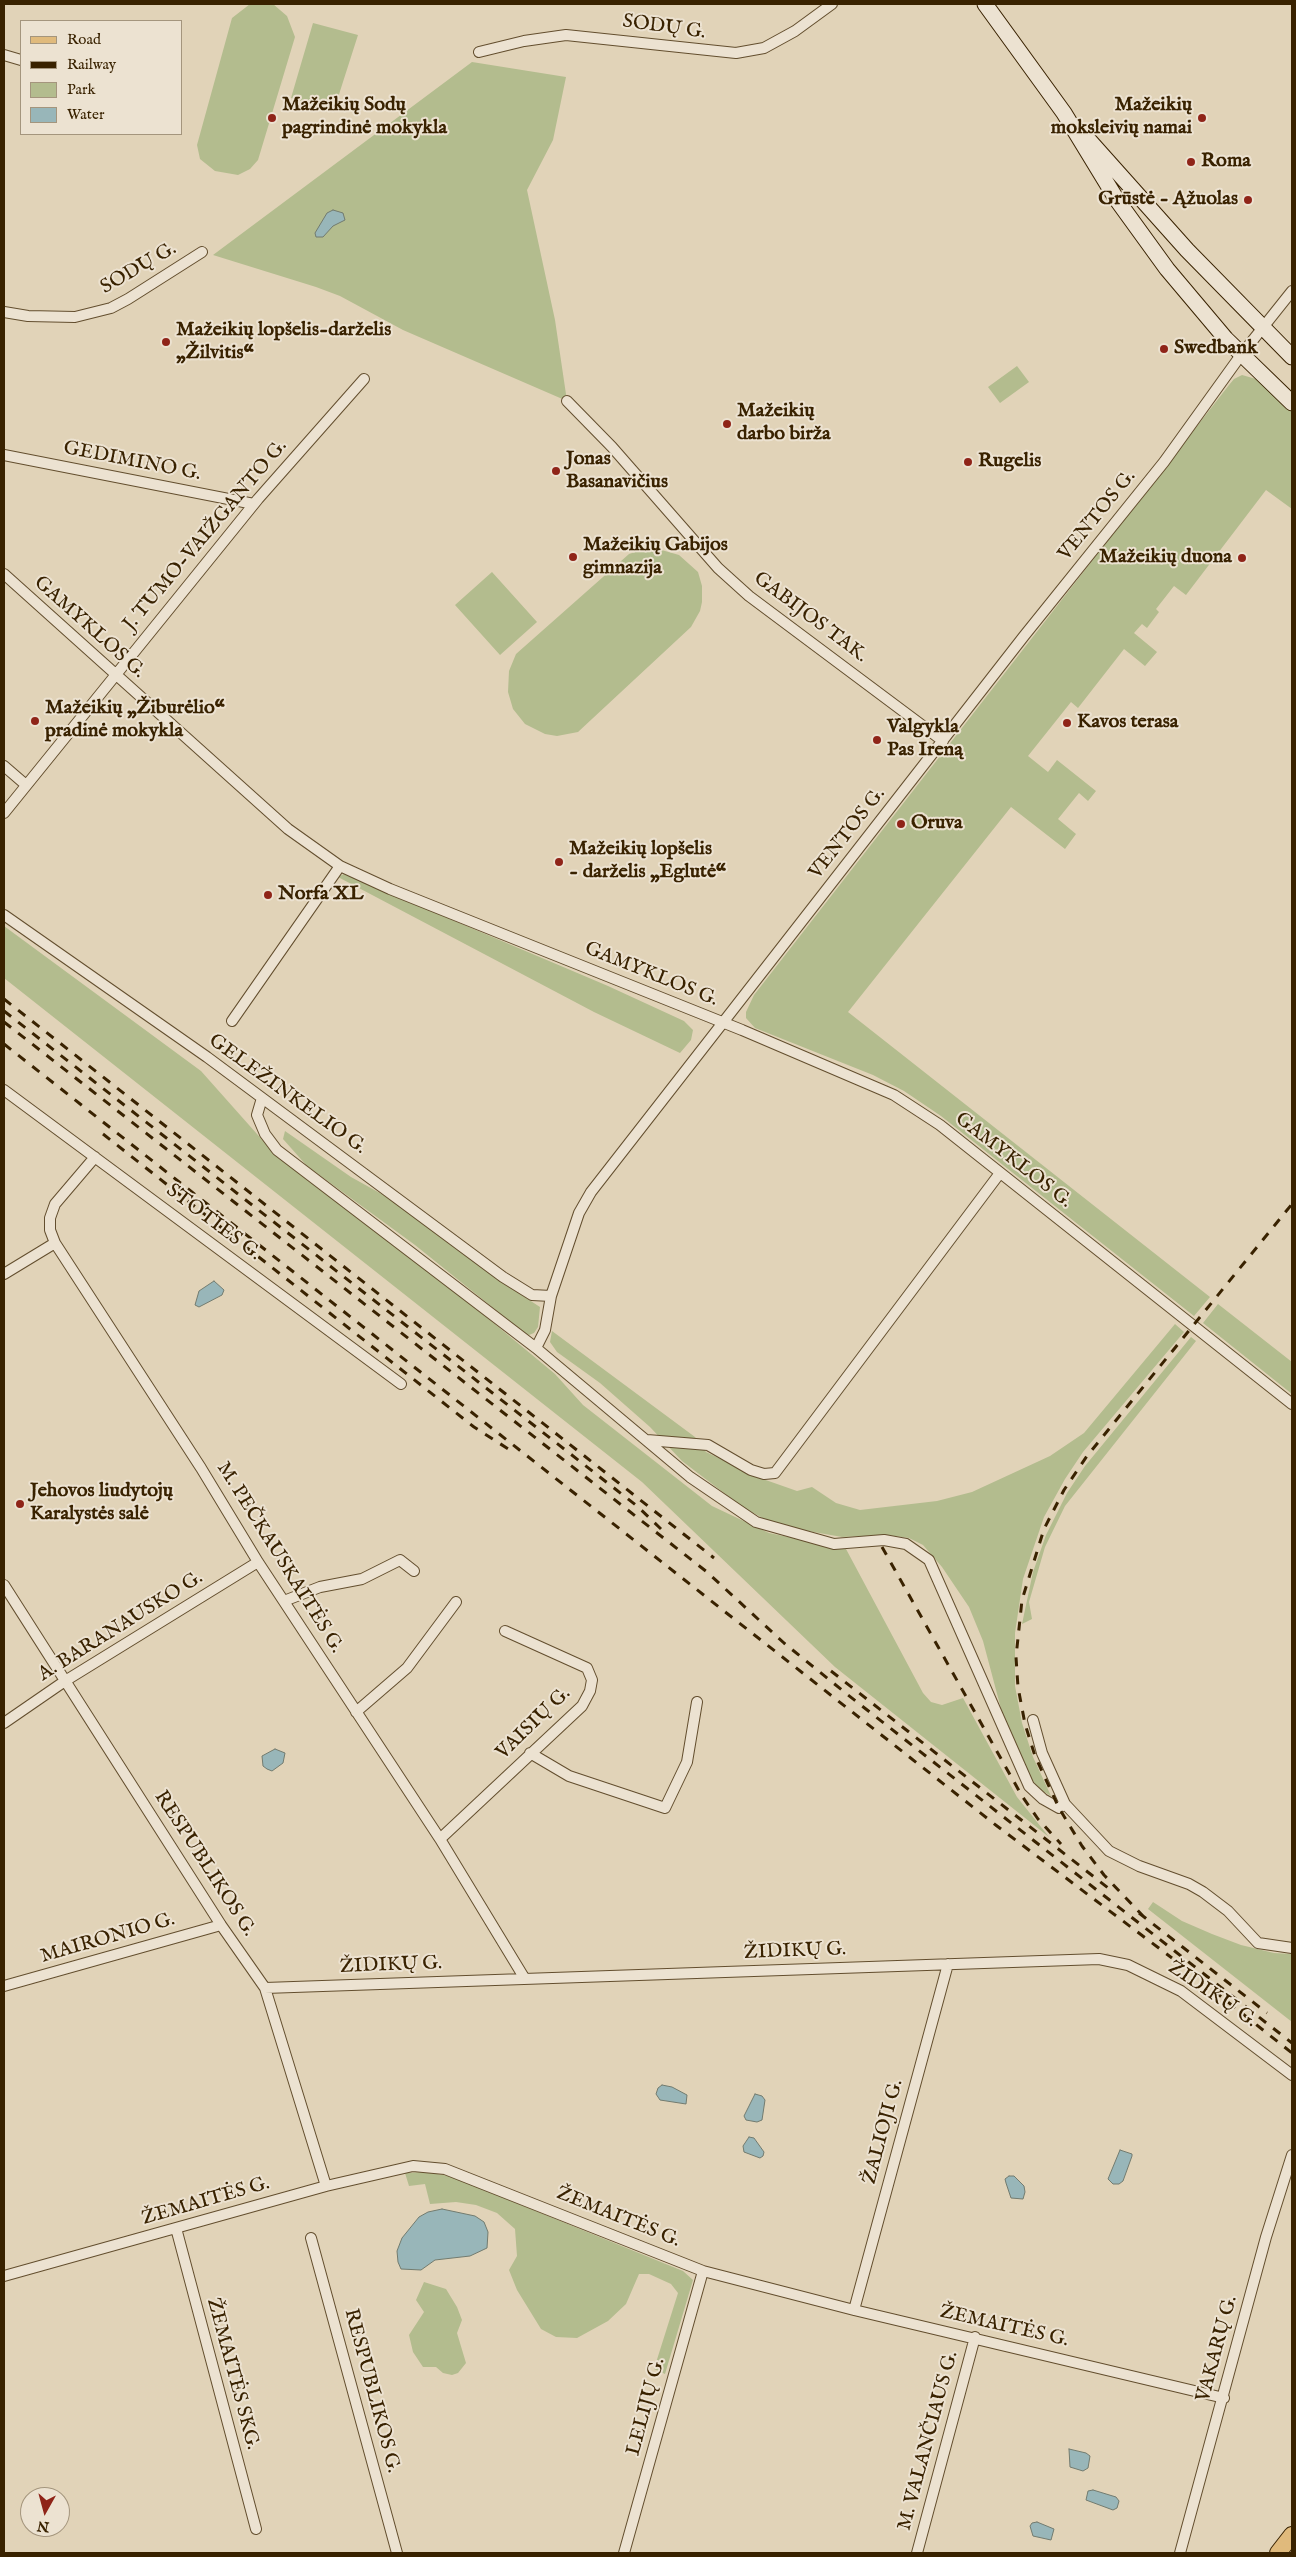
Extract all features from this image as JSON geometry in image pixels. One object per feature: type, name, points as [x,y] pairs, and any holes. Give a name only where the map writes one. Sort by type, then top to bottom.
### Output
[{"type":"main road","points":[[985,4],[1064,113],[1117,200],[1167,269],[1241,355],[1292,403]]},
{"type":"main road","points":[[1064,113],[1187,250],[1292,357]]},
{"type":"main road","points":[[1278,2553],[1292,2535]]},
{"type":"street","name":"SODŲ G.","points":[[480,52],[524,41],[566,35],[736,53],[764,48],[795,31],[832,4]]},
{"type":"street","points":[[4,55],[20,60]]},
{"type":"street","name":"SODŲ G.","points":[[4,312],[28,316],[75,317],[111,308],[202,252]]},
{"type":"street","name":"VENTOS G.","points":[[536,1348],[545,1330],[551,1296],[579,1213],[591,1192],[943,741],[1164,462],[1241,355],[1292,291]]},
{"type":"street","name":"J. TUMO-VAIŽGANTO G.","points":[[4,813],[114,674],[254,504],[364,378]]},
{"type":"street","name":"GABIJOS TAK.","points":[[567,401],[612,447],[718,568],[749,596],[943,741]]},
{"type":"street","name":"GEDIMINO G.","points":[[4,455],[254,504]]},
{"type":"street","name":"GAMYKLOS G.","points":[[4,574],[288,829],[340,866],[390,889],[724,1023],[894,1095],[940,1125],[1292,1404]]},
{"type":"street","points":[[4,766],[26,785]]},
{"type":"street","points":[[232,1021],[340,866]]},
{"type":"street","name":"GELEŽINKELIO G.","points":[[4,916],[262,1098],[503,1277],[532,1295],[551,1296]]},
{"type":"street","name":"STOTIES G.","points":[[4,1090],[401,1384]]},
{"type":"street","points":[[262,1098],[257,1114],[265,1134],[277,1150],[536,1348],[690,1477],[756,1522],[834,1544],[884,1540],[906,1544],[929,1560],[1029,1786],[1043,1799],[1059,1808],[1065,1804]]},
{"type":"street","name":"M. PEČKAUSKAITĖS G.","points":[[95,1158],[55,1204],[50,1218],[50,1230],[55,1243],[201,1468],[258,1562],[440,1839],[525,1979]]},
{"type":"street","points":[[646,1440],[708,1445],[751,1470],[764,1474],[775,1473],[1000,1173]]},
{"type":"street","points":[[4,1274],[55,1243]]},
{"type":"street","points":[[284,1600],[320,1587],[362,1579],[400,1560],[414,1571]]},
{"type":"street","name":"A. BARANAUSKO G.","points":[[4,1723],[65,1680],[258,1562]]},
{"type":"street","name":"RESPUBLIKOS G.","points":[[4,1585],[221,1925],[265,1988],[326,2186]]},
{"type":"street","points":[[356,1712],[407,1668],[456,1602]]},
{"type":"street","name":"VAISIŲ G.","points":[[440,1839],[582,1706],[590,1691],[592,1680],[587,1668],[505,1630]]},
{"type":"street","points":[[530,1753],[569,1776],[665,1808],[687,1762],[697,1702]]},
{"type":"street","points":[[1033,1720],[1042,1753],[1065,1804],[1109,1852],[1203,1892],[1228,1911],[1258,1943],[1292,1948]]},
{"type":"street","name":"MAIRONIO G.","points":[[4,1986],[221,1925]]},
{"type":"street","name":"ŽIDIKŲ G.","points":[[265,1988],[1099,1959],[1128,1965],[1181,1991],[1292,2074]]},
{"type":"street","name":"ŽALIOJI G.","points":[[854,2310],[948,1964]]},
{"type":"street","name":"VAKARŲ G.","points":[[1180,2553],[1224,2398],[1266,2237],[1292,2155]]},
{"type":"street","name":"ŽEMAITĖS G.","points":[[4,2276],[326,2186],[413,2166],[445,2169],[702,2271],[854,2310],[975,2337],[1224,2398]]},
{"type":"street","name":"ŽEMAITĖS SKG.","points":[[176,2228],[256,2529]]},
{"type":"street","name":"RESPUBLIKOS G.","points":[[312,2238],[397,2553]]},
{"type":"street","name":"LELIJŲ G.","points":[[624,2553],[702,2271]]},
{"type":"street","name":"M. VALANČIAUS G.","points":[[917,2553],[975,2337]]},
{"type":"green space","points":[[250,4],[273,4],[287,16],[295,37],[258,160],[250,169],[238,175],[215,171],[200,159],[197,145],[232,18]]},
{"type":"green space","points":[[313,23],[358,35],[334,110],[291,98]]},
{"type":"green space","points":[[472,62],[566,77],[553,140],[527,190],[555,320],[567,401],[403,330],[340,296],[213,255]]},
{"type":"green space","points":[[1017,366],[1029,382],[1000,403],[988,387]]},
{"type":"green space","points":[[1242,375],[1256,379],[1292,410],[1292,509],[1266,490],[1186,595],[1174,586],[1156,609],[1159,612],[1147,628],[1142,624],[1134,633],[1157,652],[1145,666],[1124,649],[1078,708],[1071,702],[1028,756],[1048,772],[1057,760],[1096,791],[1088,801],[1079,793],[1058,819],[1076,834],[1065,849],[1011,807],[848,1012],[1210,1297],[1194,1316],[941,1116],[904,1091],[873,1075],[755,1028],[746,1018],[746,1012],[754,995],[1229,385],[1234,379]]},
{"type":"green space","points":[[651,547],[679,555],[698,572],[702,586],[702,602],[700,611],[691,627],[578,732],[557,736],[545,734],[525,724],[513,709],[508,692],[509,671],[516,654],[629,554]]},
{"type":"green space","points":[[492,572],[537,622],[500,655],[455,605]]},
{"type":"green space","points":[[344,874],[608,986],[684,1021],[693,1030],[691,1040],[680,1053],[594,1012],[338,877]]},
{"type":"green space","points":[[4,926],[201,1071],[273,1152],[484,1315],[555,1374],[583,1405],[712,1506],[769,1533],[846,1549],[923,1693],[931,1702],[942,1705],[963,1698],[1017,1797],[1049,1837],[835,1667],[642,1482],[4,978]]},
{"type":"green space","points":[[285,1131],[351,1177],[387,1197],[497,1279],[540,1307],[538,1327],[534,1333],[529,1335],[523,1332],[415,1245],[307,1166],[283,1139]]},
{"type":"green space","points":[[1218,1304],[1292,1362],[1292,1394],[1203,1323]]},
{"type":"green space","points":[[1175,1324],[1184,1332],[1083,1452],[1065,1479],[1044,1517],[1023,1579],[1015,1633],[1015,1686],[1022,1723],[1033,1757],[1051,1796],[1039,1789],[1032,1780],[1004,1720],[983,1641],[969,1607],[942,1567],[923,1545],[909,1538],[887,1535],[842,1537],[791,1528],[766,1520],[741,1506],[682,1461],[650,1427],[600,1383],[557,1352],[550,1342],[552,1331],[695,1437],[706,1452],[760,1478],[797,1491],[812,1487],[836,1503],[860,1510],[937,1501],[972,1492],[1050,1456],[1084,1433]]},
{"type":"green space","points":[[1191,1337],[1196,1341],[1065,1506],[1045,1547],[1029,1602],[1032,1619],[1022,1624],[1033,1572],[1046,1535],[1067,1493],[1085,1466]]},
{"type":"green space","points":[[1153,1902],[1182,1921],[1241,1945],[1274,1953],[1292,1954],[1292,2022],[1148,1909]]},
{"type":"green space","points":[[424,2172],[450,2176],[683,2271],[693,2280],[665,2374],[654,2369],[678,2293],[671,2284],[649,2274],[639,2274],[626,2304],[608,2321],[577,2338],[556,2337],[541,2329],[517,2290],[509,2270],[517,2256],[515,2229],[497,2213],[476,2205],[456,2202],[430,2204],[425,2184],[409,2186],[405,2173]]},
{"type":"green space","points":[[424,2282],[446,2289],[457,2307],[462,2320],[457,2333],[466,2363],[458,2373],[452,2375],[443,2373],[436,2367],[423,2367],[413,2352],[409,2335],[424,2312],[416,2300]]},
{"type":"water","points":[[333,210],[343,213],[345,220],[333,226],[323,237],[316,237],[315,233],[327,213]]},
{"type":"water","points":[[214,1281],[224,1290],[222,1295],[199,1307],[195,1305],[199,1291]]},
{"type":"water","points":[[275,1749],[285,1753],[283,1763],[272,1771],[263,1766],[262,1756]]},
{"type":"water","points":[[662,2085],[672,2087],[687,2095],[686,2104],[660,2100],[656,2094],[658,2088]]},
{"type":"water","points":[[755,2094],[762,2096],[765,2100],[762,2120],[757,2122],[746,2120],[744,2116]]},
{"type":"water","points":[[749,2137],[754,2138],[764,2152],[760,2158],[744,2152],[743,2146]]},
{"type":"water","points":[[1120,2150],[1132,2154],[1132,2156],[1123,2181],[1119,2184],[1113,2184],[1108,2179]]},
{"type":"water","points":[[1009,2176],[1014,2176],[1024,2186],[1023,2199],[1011,2198],[1005,2179]]},
{"type":"water","points":[[442,2209],[475,2216],[484,2222],[488,2232],[487,2248],[470,2256],[435,2260],[421,2270],[401,2269],[397,2251],[402,2238],[419,2217],[428,2212]]},
{"type":"water","points":[[1069,2449],[1086,2453],[1090,2456],[1088,2468],[1083,2471],[1070,2467]]},
{"type":"water","points":[[1093,2490],[1116,2497],[1119,2501],[1117,2508],[1113,2510],[1086,2500],[1088,2491]]},
{"type":"water","points":[[1037,2522],[1054,2529],[1051,2540],[1033,2536],[1030,2526],[1032,2523]]},
{"type":"railway","points":[[4,999],[714,1558]]},
{"type":"railway","points":[[4,1011],[637,1506],[661,1529]]},
{"type":"railway","points":[[4,1022],[707,1572],[784,1643],[848,1695],[1292,2043]]},
{"type":"railway","points":[[4,1044],[997,1826],[1172,1958]]},
{"type":"railway","points":[[103,1134],[474,1427],[513,1452]]},
{"type":"railway","points":[[1144,1917],[1104,1875],[1082,1846],[1059,1808],[1035,1756],[1025,1724],[1018,1687],[1016,1657],[1022,1600],[1044,1529],[1064,1490],[1087,1456],[1292,1204]]},
{"type":"railway","points":[[882,1547],[1022,1796],[1038,1819],[1061,1844]]},
{"type":"railway","points":[[831,1671],[1112,1891]]},
{"type":"railway","points":[[1139,1913],[1267,2013]]},
{"type":"railway","points":[[1214,1991],[1292,2053]]},
{"type":"place","name":"Mažeikių Sodų pagrindinė mokykla","points":[[272,118]]},
{"type":"place","name":"Mažeikių moksleivių namai","points":[[1202,118]]},
{"type":"place","name":"Roma","points":[[1191,162]]},
{"type":"place","name":"Grūstė - Ąžuolas","points":[[1248,200]]},
{"type":"place","name":"Mažeikių lopšelis-darželis „Žilvitis“","points":[[166,342]]},
{"type":"place","name":"Swedbank","points":[[1164,349]]},
{"type":"place","name":"Mažeikių darbo birža","points":[[727,424]]},
{"type":"place","name":"Rugelis","points":[[968,462]]},
{"type":"place","name":"Jonas Basanavičius","points":[[556,471]]},
{"type":"place","name":"Mažeikių Gabijos gimnazija","points":[[573,557]]},
{"type":"place","name":"Mažeikių duona","points":[[1242,558]]},
{"type":"place","name":"Mažeikių „Žiburėlio“ pradinė mokykla","points":[[35,721]]},
{"type":"place","name":"Kavos terasa","points":[[1067,723]]},
{"type":"place","name":"Valgykla Pas Ireną","points":[[877,740]]},
{"type":"place","name":"Oruva","points":[[901,824]]},
{"type":"place","name":"Mažeikių lopšelis - darželis „Eglutė“","points":[[559,862]]},
{"type":"place","name":"Norfa XL","points":[[268,895]]},
{"type":"place","name":"Jehovos liudytojų Karalystės salė","points":[[20,1504]]}]
